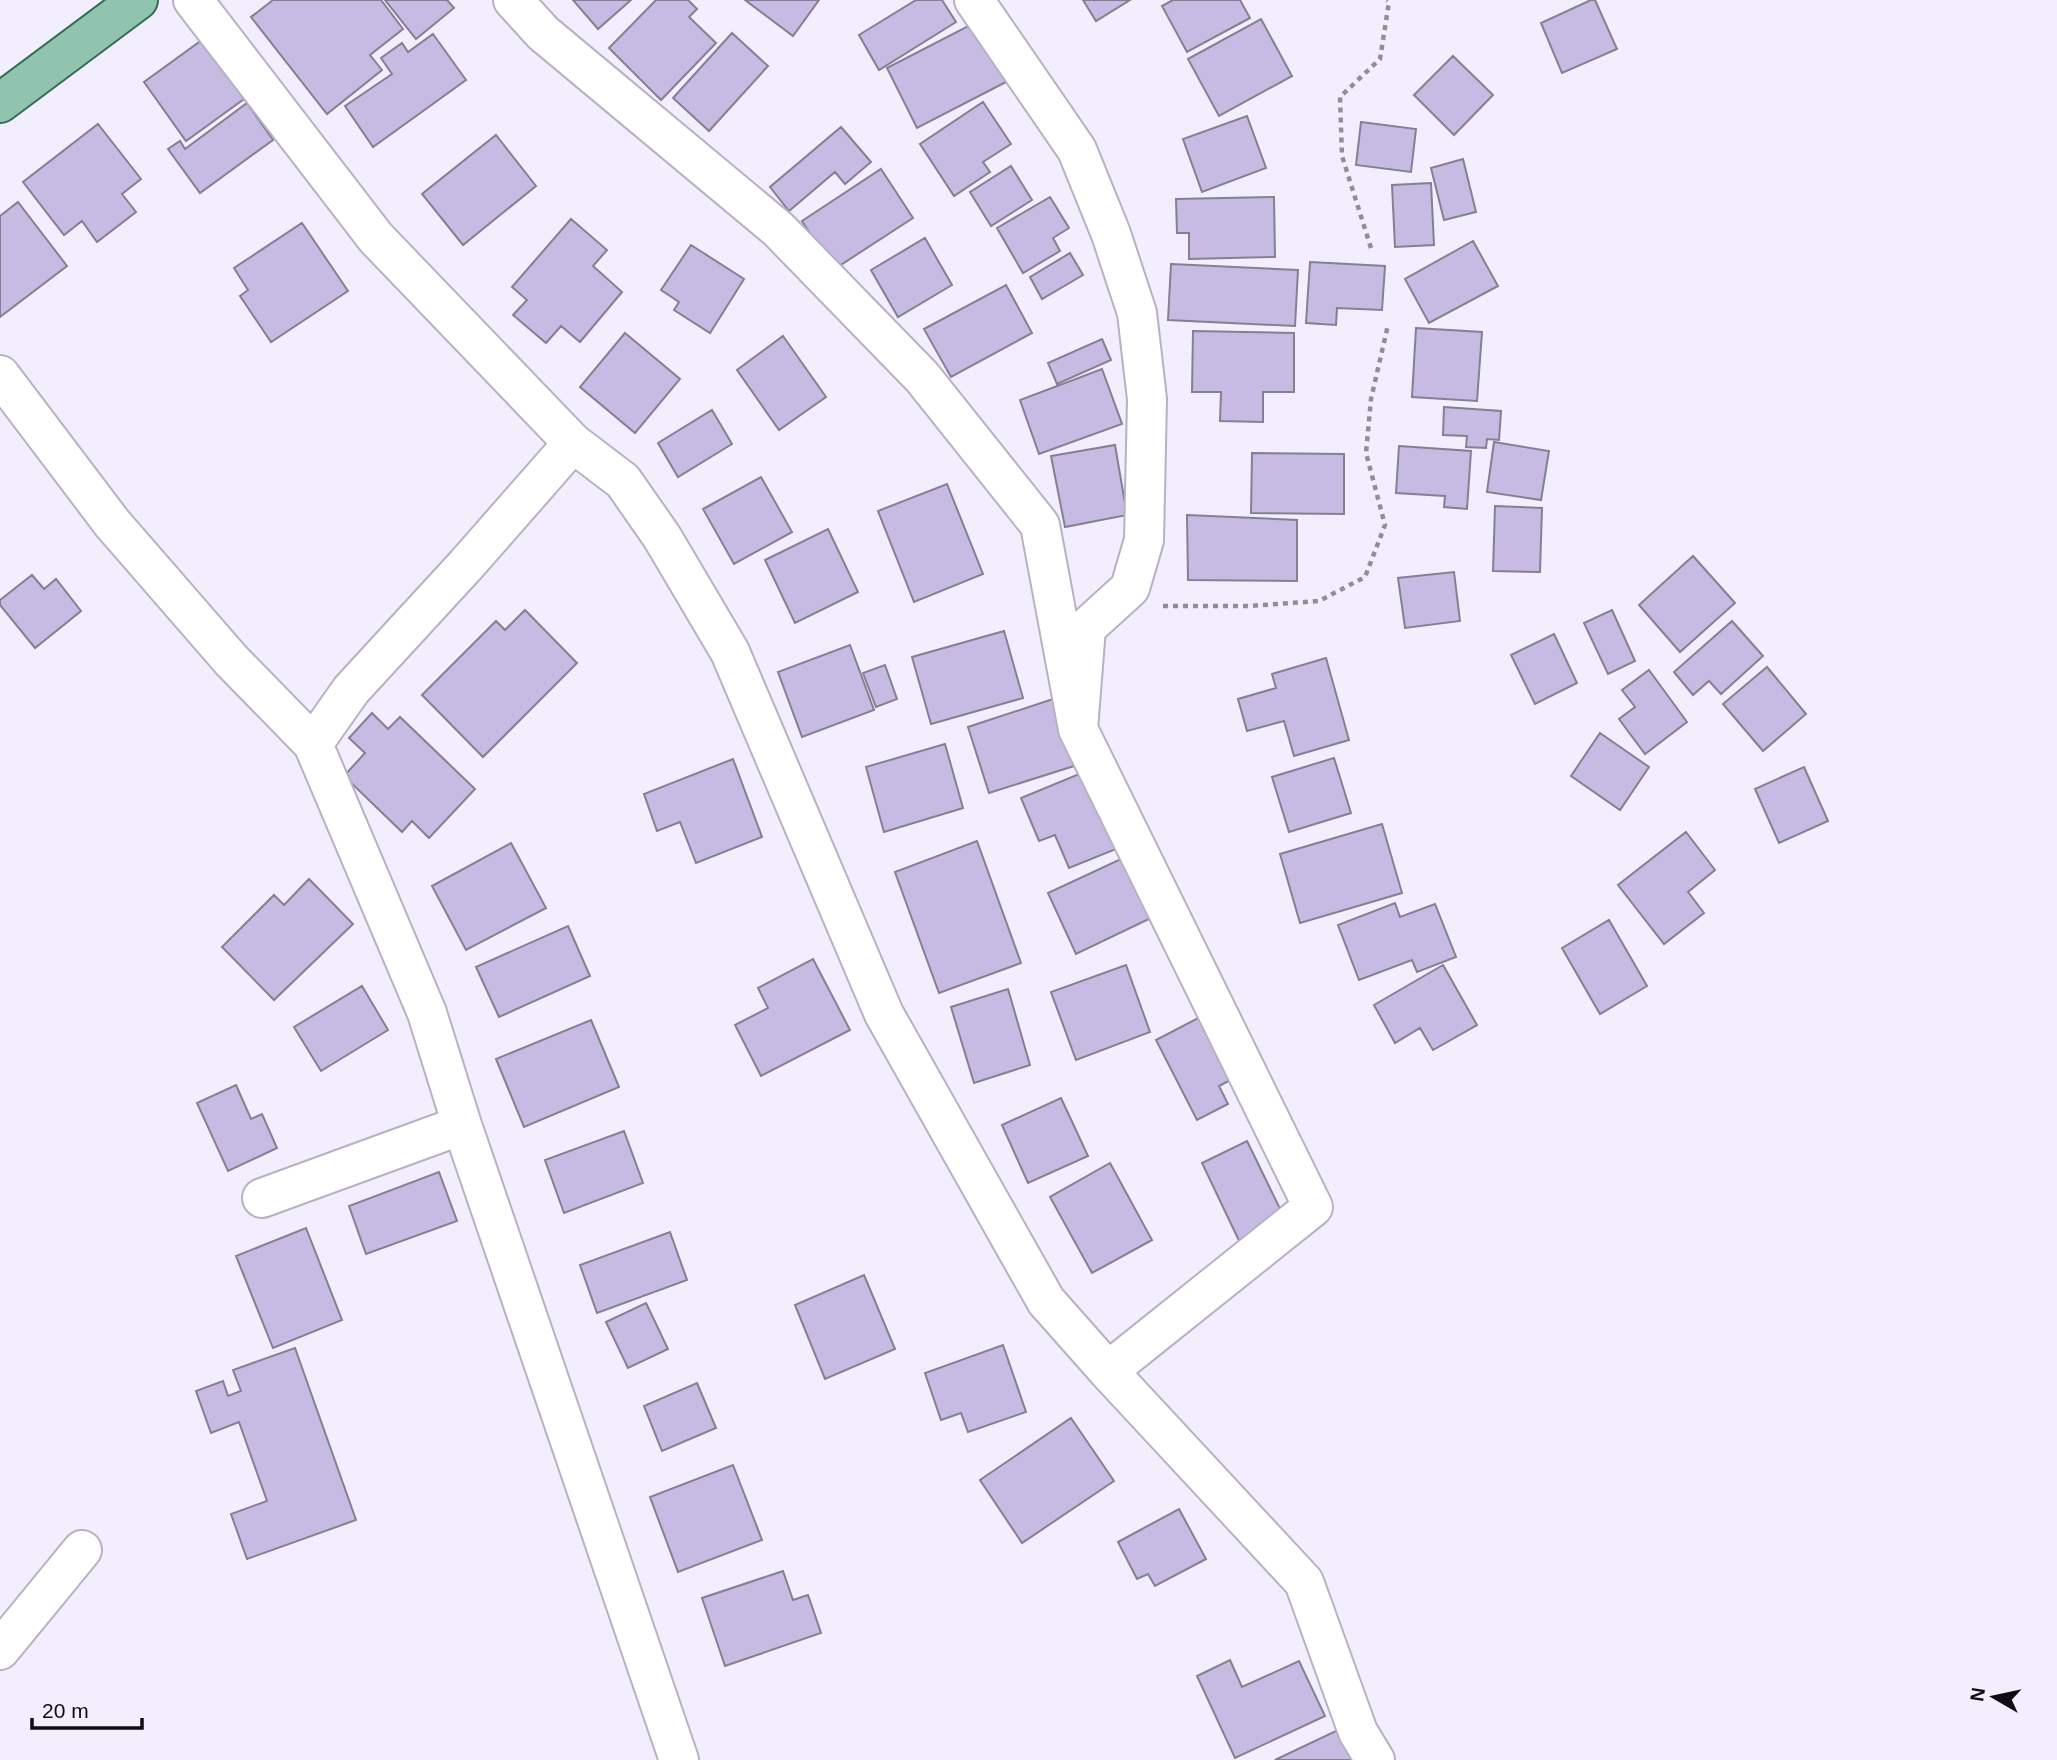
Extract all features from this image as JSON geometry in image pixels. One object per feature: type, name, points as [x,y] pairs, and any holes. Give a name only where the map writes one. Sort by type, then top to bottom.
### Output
[{"type":"main road","points":[[5,93],[138,0]]},
{"type":"street","points":[[193,0],[376,238],[573,443],[622,481],[662,537],[730,652],[884,1014],[1046,1301],[1304,1582],[1358,1732],[1375,1760]]},
{"type":"street","points":[[513,0],[543,33],[778,229],[922,377],[1040,525],[1078,729],[1313,1207],[1108,1371]]},
{"type":"street","points":[[974,0],[1077,150],[1111,234],[1137,313],[1147,399],[1144,540],[1130,587],[1086,628],[1078,729]]},
{"type":"street","points":[[0,375],[112,523],[231,660],[313,744],[428,1013],[462,1125],[679,1760]]},
{"type":"street","points":[[313,744],[351,690],[573,443]]},
{"type":"street","points":[[262,1198],[462,1125]]},
{"type":"street","points":[[0,1650],[82,1550]]},
{"type":"path","points":[[1371,248],[1342,156],[1340,97],[1380,60],[1389,2],[1387,0]]},
{"type":"path","points":[[1110,606],[1249,606],[1319,601],[1365,577],[1385,525],[1366,453],[1371,399],[1388,325]]},
{"type":"building","points":[[273,0],[381,0],[403,29],[370,55],[382,70],[327,114],[251,17]]},
{"type":"building","points":[[385,0],[447,0],[454,8],[416,39]]},
{"type":"building","points":[[573,0],[631,0],[598,29]]},
{"type":"building","points":[[656,0],[688,0],[697,9],[689,17],[716,43],[661,100],[609,48]]},
{"type":"building","points":[[745,0],[819,0],[793,36]]},
{"type":"building","points":[[916,0],[942,0],[956,22],[879,70],[859,35]]},
{"type":"building","points":[[1083,0],[1130,0],[1096,21]]},
{"type":"building","points":[[1173,0],[1240,0],[1250,18],[1187,52],[1162,6]]},
{"type":"building","points":[[1595,0],[1617,49],[1562,73],[1541,23]]},
{"type":"building","points":[[1261,19],[1292,76],[1219,116],[1188,59]]},
{"type":"building","points":[[976,22],[1006,82],[917,128],[887,68]]},
{"type":"building","points":[[732,33],[768,66],[709,131],[673,98]]},
{"type":"building","points":[[433,34],[466,80],[373,147],[345,106],[392,74],[381,58],[402,43],[408,52]]},
{"type":"building","points":[[202,40],[244,99],[186,141],[144,82]]},
{"type":"building","points":[[1453,56],[1493,95],[1454,135],[1414,95]]},
{"type":"building","points":[[983,102],[1011,144],[983,162],[990,172],[954,196],[920,144]]},
{"type":"building","points":[[247,103],[273,140],[200,193],[168,149],[180,141],[185,149]]},
{"type":"building","points":[[1247,116],[1266,168],[1202,192],[1183,139]]},
{"type":"building","points":[[1361,122],[1416,129],[1411,172],[1356,165]]},
{"type":"building","points":[[98,124],[141,179],[122,194],[136,212],[97,242],[82,221],[64,235],[23,182]]},
{"type":"building","points":[[841,127],[871,162],[845,184],[835,172],[789,211],[770,187]]},
{"type":"building","points":[[496,135],[536,186],[463,245],[422,194]]},
{"type":"building","points":[[1463,159],[1476,212],[1444,220],[1431,168]]},
{"type":"building","points":[[1011,166],[1032,200],[991,226],[970,192]]},
{"type":"building","points":[[881,169],[913,218],[833,270],[802,221]]},
{"type":"building","points":[[1431,183],[1434,245],[1395,247],[1392,185]]},
{"type":"building","points":[[1050,197],[1069,228],[1053,238],[1060,251],[1023,273],[997,228]]},
{"type":"building","points":[[1274,197],[1275,257],[1189,259],[1189,233],[1177,233],[1176,199]]},
{"type":"building","points":[[18,202],[67,266],[0,317],[0,216]]},
{"type":"building","points":[[571,219],[607,250],[593,266],[622,292],[580,342],[561,326],[546,343],[513,315],[527,300],[512,287]]},
{"type":"building","points":[[302,223],[348,291],[271,342],[240,296],[248,290],[234,268]]},
{"type":"building","points":[[925,238],[952,285],[898,317],[871,270]]},
{"type":"building","points":[[1473,241],[1498,286],[1429,323],[1405,279]]},
{"type":"building","points":[[691,245],[744,279],[710,333],[674,310],[679,302],[661,290]]},
{"type":"building","points":[[1070,253],[1083,275],[1042,299],[1030,277]]},
{"type":"building","points":[[1310,262],[1385,266],[1382,310],[1337,308],[1336,325],[1306,323]]},
{"type":"building","points":[[1171,264],[1298,270],[1295,326],[1168,320]]},
{"type":"building","points":[[1006,285],[1032,333],[951,377],[924,329]]},
{"type":"building","points":[[1416,328],[1482,332],[1477,401],[1412,397]]},
{"type":"building","points":[[1193,331],[1294,333],[1294,392],[1263,392],[1263,422],[1220,421],[1221,392],[1192,392]]},
{"type":"building","points":[[625,333],[680,379],[635,433],[580,387]]},
{"type":"building","points":[[783,336],[826,397],[779,430],[737,370]]},
{"type":"building","points":[[1102,339],[1111,360],[1057,384],[1048,363]]},
{"type":"building","points":[[1102,369],[1122,424],[1039,454],[1020,400]]},
{"type":"building","points":[[1444,407],[1501,411],[1499,440],[1487,439],[1486,448],[1466,447],[1467,436],[1443,435]]},
{"type":"building","points":[[712,410],[732,444],[678,477],[658,443]]},
{"type":"building","points":[[1494,442],[1549,451],[1541,500],[1487,492]]},
{"type":"building","points":[[1115,445],[1127,515],[1065,527],[1051,456]]},
{"type":"building","points":[[1399,446],[1471,451],[1467,509],[1444,507],[1445,496],[1396,493]]},
{"type":"building","points":[[1252,453],[1344,454],[1344,514],[1251,513]]},
{"type":"building","points":[[761,477],[792,532],[734,564],[703,509]]},
{"type":"building","points":[[947,484],[983,574],[914,602],[878,511]]},
{"type":"building","points":[[1495,506],[1542,508],[1540,572],[1493,571]]},
{"type":"building","points":[[1187,515],[1297,520],[1297,581],[1188,580]]},
{"type":"building","points":[[828,529],[858,592],[795,623],[765,560]]},
{"type":"building","points":[[1693,556],[1735,603],[1680,652],[1639,605]]},
{"type":"building","points":[[1454,572],[1460,621],[1405,628],[1398,578]]},
{"type":"building","points":[[32,575],[44,589],[56,579],[81,611],[35,648],[0,605],[0,600]]},
{"type":"building","points":[[525,610],[577,663],[483,757],[422,695],[496,621],[505,630]]},
{"type":"building","points":[[1612,610],[1635,661],[1608,674],[1584,623]]},
{"type":"building","points":[[1732,621],[1763,656],[1721,694],[1709,681],[1693,695],[1674,672]]},
{"type":"building","points":[[1004,631],[1023,698],[931,724],[912,657]]},
{"type":"building","points":[[1554,634],[1577,683],[1535,704],[1511,655]]},
{"type":"building","points":[[850,645],[874,710],[802,737],[778,672]]},
{"type":"building","points":[[1326,658],[1349,740],[1294,756],[1284,721],[1247,731],[1238,699],[1276,688],[1272,674]]},
{"type":"building","points":[[885,665],[897,699],[876,707],[863,673]]},
{"type":"building","points":[[1767,667],[1806,714],[1763,751],[1723,704]]},
{"type":"building","points":[[1649,670],[1687,722],[1645,754],[1619,719],[1635,707],[1622,690]]},
{"type":"building","points":[[1053,699],[1074,766],[989,793],[968,727]]},
{"type":"building","points":[[372,713],[388,729],[400,717],[475,789],[429,838],[412,821],[402,832],[344,776],[365,753],[349,738]]},
{"type":"building","points":[[1600,733],[1649,767],[1620,810],[1571,776]]},
{"type":"building","points":[[945,744],[963,808],[884,832],[866,767]]},
{"type":"building","points":[[1334,758],[1351,813],[1289,832],[1272,777]]},
{"type":"building","points":[[733,759],[762,837],[696,863],[680,822],[657,831],[644,794]]},
{"type":"building","points":[[1804,767],[1828,821],[1779,843],[1755,789]]},
{"type":"building","points":[[1084,772],[1116,849],[1069,868],[1055,835],[1039,841],[1021,798]]},
{"type":"building","points":[[1382,824],[1402,893],[1300,923],[1280,854]]},
{"type":"building","points":[[1686,832],[1715,870],[1688,892],[1704,913],[1664,944],[1618,885]]},
{"type":"building","points":[[977,841],[1021,963],[939,993],[895,872]]},
{"type":"building","points":[[511,843],[546,908],[466,950],[432,886]]},
{"type":"building","points":[[1123,858],[1151,918],[1076,954],[1048,893]]},
{"type":"building","points":[[309,879],[353,924],[274,1000],[222,947],[274,895],[284,905]]},
{"type":"building","points":[[1395,903],[1400,917],[1435,904],[1456,957],[1417,972],[1412,960],[1359,980],[1338,925]]},
{"type":"building","points":[[1609,920],[1647,986],[1600,1014],[1562,948]]},
{"type":"building","points":[[568,926],[590,976],[499,1017],[476,967]]},
{"type":"building","points":[[813,959],[850,1030],[761,1076],[735,1025],[768,1008],[758,988]]},
{"type":"building","points":[[1126,965],[1150,1032],[1076,1060],[1051,992]]},
{"type":"building","points":[[1443,965],[1477,1025],[1433,1050],[1420,1028],[1395,1043],[1374,1005]]},
{"type":"building","points":[[362,986],[388,1030],[321,1071],[294,1027]]},
{"type":"building","points":[[1008,989],[1030,1065],[974,1083],[951,1007]]},
{"type":"building","points":[[1206,1014],[1238,1076],[1219,1086],[1228,1104],[1197,1120],[1156,1040]]},
{"type":"building","points":[[591,1020],[619,1087],[524,1127],[496,1059]]},
{"type":"building","points":[[236,1085],[251,1119],[262,1114],[277,1148],[228,1171],[197,1103]]},
{"type":"building","points":[[1061,1098],[1088,1156],[1028,1183],[1002,1125]]},
{"type":"building","points":[[624,1131],[643,1183],[564,1213],[545,1160]]},
{"type":"building","points":[[1247,1141],[1283,1215],[1242,1247],[1202,1163]]},
{"type":"building","points":[[1110,1163],[1152,1240],[1092,1273],[1050,1197]]},
{"type":"building","points":[[439,1172],[457,1221],[366,1254],[349,1206]]},
{"type":"building","points":[[306,1228],[342,1320],[273,1348],[236,1256]]},
{"type":"building","points":[[670,1232],[687,1280],[597,1313],[580,1265]]},
{"type":"building","points":[[864,1275],[895,1349],[825,1379],[795,1305]]},
{"type":"building","points":[[646,1303],[668,1349],[628,1368],[606,1322]]},
{"type":"building","points":[[1003,1345],[1026,1412],[968,1432],[961,1413],[941,1420],[925,1373]]},
{"type":"building","points":[[295,1348],[356,1520],[247,1559],[231,1514],[267,1501],[239,1422],[211,1433],[196,1391],[223,1381],[228,1396],[241,1391],[233,1370]]},
{"type":"building","points":[[697,1383],[716,1428],[662,1451],[644,1406]]},
{"type":"building","points":[[1071,1418],[1114,1481],[1022,1543],[980,1480]]},
{"type":"building","points":[[733,1465],[762,1540],[678,1572],[650,1497]]},
{"type":"building","points":[[1179,1509],[1206,1559],[1155,1586],[1148,1574],[1137,1579],[1118,1542]]},
{"type":"building","points":[[783,1571],[793,1600],[808,1595],[821,1633],[725,1666],[702,1598]]},
{"type":"building","points":[[1230,1660],[1242,1687],[1299,1661],[1325,1716],[1235,1758],[1197,1676]]},
{"type":"building","points":[[1340,1729],[1354,1760],[1275,1760]]}]
